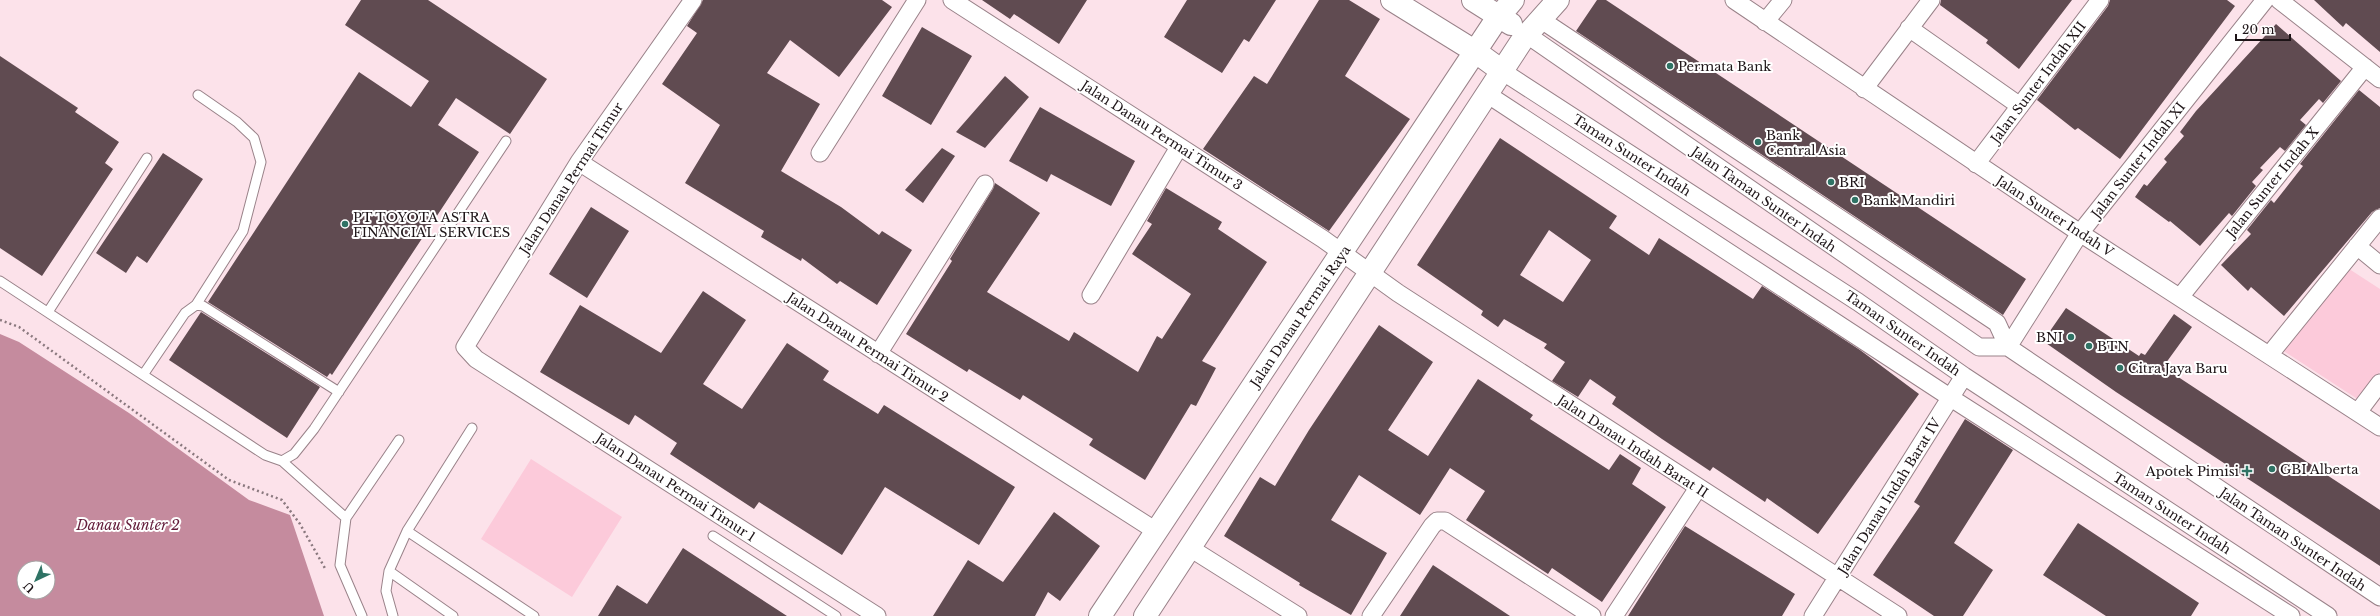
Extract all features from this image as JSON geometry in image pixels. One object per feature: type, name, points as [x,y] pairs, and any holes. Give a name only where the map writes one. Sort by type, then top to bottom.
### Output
[{"type":"street","name":"Jalan Danau Permai Timur","points":[[476,359],[465,347],[469,338],[579,162],[693,0]]},
{"type":"street","points":[[820,153],[917,0]]},
{"type":"street","name":"Jalan Danau Permai Timur 3","points":[[952,0],[1343,254],[1368,272]]},
{"type":"street","name":"Taman Sunter Indah","points":[[1392,0],[1478,49],[1504,68],[1858,302],[1964,376],[2328,616]]},
{"type":"street","points":[[1473,0],[1503,12],[1530,31]]},
{"type":"street","points":[[1145,616],[1368,272],[1504,68],[1530,31],[1558,0]]},
{"type":"street","name":"Jalan Sunter Indah V","points":[[1734,0],[1976,164],[2380,427]]},
{"type":"street","points":[[1765,22],[1783,0]]},
{"type":"street","points":[[1864,88],[1931,0]]},
{"type":"street","name":"Jalan Sunter Indah XII","points":[[1976,164],[2100,0]]},
{"type":"street","name":"Jalan Sunter Indah XI","points":[[2008,347],[2080,232],[2265,0]]},
{"type":"street","points":[[2279,0],[2380,79]]},
{"type":"street","name":"Jalan Danau Permai Raya","points":[[1100,616],[1343,254],[1503,12]]},
{"type":"street","points":[[1910,28],[2020,106]]},
{"type":"street","name":"Jalan Taman Sunter Indah","points":[[1530,31],[1771,174],[1997,323],[2008,347],[2380,597]]},
{"type":"street","name":"Jalan Taman Sunter Indah","points":[[1530,31],[1757,195],[1979,347],[2008,347]]},
{"type":"street","name":"Jalan Sunter Indah X","points":[[2180,297],[2365,67]]},
{"type":"street","points":[[1487,94],[1951,398],[2291,616]]},
{"type":"street","points":[[1091,295],[1179,147]]},
{"type":"street","name":"Jalan Danau Permai Timur 2","points":[[579,162],[1156,531]]},
{"type":"street","points":[[1757,195],[1771,174]]},
{"type":"street","points":[[878,354],[985,184]]},
{"type":"street","points":[[2270,354],[2380,218]]},
{"type":"street","points":[[2357,246],[2380,265]]},
{"type":"street","name":"Jalan Danau Indah Barat II","points":[[1368,272],[1698,488],[1898,616]]},
{"type":"street","name":"Jalan Danau Permai Timur 1","points":[[476,359],[877,616]]},
{"type":"street","name":"Jalan Danau Indah Barat IV","points":[[1813,616],[1839,578],[1964,376]]},
{"type":"street","points":[[2358,412],[2380,383]]},
{"type":"street","points":[[1614,616],[1698,488]]},
{"type":"street","points":[[1371,616],[1432,526],[1438,521],[1445,521],[1592,616]]},
{"type":"street","points":[[1190,548],[1298,616]]},
{"type":"lane","points":[[143,375],[185,313],[196,305],[243,231],[261,162],[254,138],[237,122],[198,95]]},
{"type":"lane","points":[[282,461],[294,454],[314,429],[506,141]]},
{"type":"lane","points":[[48,312],[147,158]]},
{"type":"lane","points":[[0,281],[265,454],[282,461],[346,518]]},
{"type":"lane","points":[[196,305],[203,306],[339,392]]},
{"type":"lane","points":[[393,616],[386,591],[389,571],[407,530],[472,428]]},
{"type":"lane","points":[[362,616],[340,565],[346,518],[399,440]]},
{"type":"lane","points":[[407,530],[534,616]]},
{"type":"lane","points":[[713,536],[836,616]]},
{"type":"lane","points":[[389,571],[453,616]]},
{"type":"path","points":[[0,320],[19,327],[229,480],[282,500],[300,524],[328,575]]},
{"type":"shaded area","points":[[2343,265],[2380,289],[2380,372],[2359,400],[2279,348]]},
{"type":"shaded area","points":[[531,459],[622,517],[572,597],[481,539]]},
{"type":"water","name":"Danau Sunter 2","points":[[0,334],[19,342],[129,413],[249,500],[290,515],[324,616],[0,616]]},
{"type":"building","name":"PT TOYOTA ASTRA FINANCIAL SERVICES","points":[[361,0],[428,0],[547,79],[510,134],[456,98],[438,125],[479,152],[332,375],[330,373],[327,377],[208,302],[359,72],[411,107],[429,81],[345,25]]},
{"type":"building","points":[[703,0],[882,0],[892,7],[839,77],[790,40],[767,73],[820,104],[781,171],[841,207],[879,235],[882,231],[912,250],[877,305],[840,281],[837,284],[802,258],[801,261],[761,237],[764,231],[685,183],[720,125],[662,84],[697,33],[687,26]]},
{"type":"building","points":[[982,0],[1087,0],[1059,44],[1014,14],[1010,19]]},
{"type":"building","points":[[1187,0],[1276,0],[1249,42],[1244,39],[1222,73],[1164,37]]},
{"type":"building","points":[[1319,0],[1349,0],[1380,19],[1345,76],[1410,119],[1329,231],[1203,149],[1254,76],[1267,84]]},
{"type":"building","points":[[1597,0],[1606,0],[2026,279],[2003,315],[1576,31]]},
{"type":"building","points":[[1941,0],[2072,0],[2019,69],[1986,43],[1988,40],[1940,5]]},
{"type":"building","points":[[2110,0],[2227,0],[2235,6],[2120,159],[2078,128],[2075,130],[2037,100],[2108,6]]},
{"type":"building","points":[[2314,0],[2380,0],[2380,52],[2346,23],[2343,27]]},
{"type":"building","points":[[2276,24],[2341,81],[2323,103],[2319,99],[2300,120],[2306,125],[2285,151],[2280,147],[2260,168],[2263,170],[2252,182],[2256,186],[2232,216],[2229,213],[2200,246],[2170,221],[2169,222],[2135,197],[2144,184],[2147,186],[2167,162],[2164,159],[2184,136],[2180,132],[2196,111]]},
{"type":"building","points":[[922,27],[972,56],[931,125],[882,96]]},
{"type":"building","points":[[0,56],[78,108],[75,112],[119,142],[105,163],[113,169],[42,276],[0,248]]},
{"type":"building","points":[[1005,76],[1029,97],[985,148],[956,132]]},
{"type":"building","points":[[2359,90],[2380,107],[2380,208],[2372,212],[2284,316],[2251,287],[2248,291],[2221,265],[2251,234],[2247,230],[2271,200],[2274,203],[2303,166],[2300,164]]},
{"type":"building","points":[[1040,107],[1135,161],[1111,206],[1051,174],[1047,182],[1009,161]]},
{"type":"building","points":[[1500,138],[1617,216],[1609,228],[1649,255],[1659,238],[1753,299],[1762,286],[1860,350],[1919,394],[1818,534],[1767,498],[1765,502],[1713,467],[1710,471],[1662,439],[1612,404],[1616,397],[1590,379],[1578,397],[1552,381],[1565,362],[1544,348],[1547,344],[1504,319],[1498,327],[1481,315],[1483,311],[1417,265]],"holes":[[[1549,230],[1591,260],[1563,302],[1520,275]]]},
{"type":"building","points":[[942,148],[955,156],[923,203],[905,190]]},
{"type":"building","points":[[163,153],[203,179],[147,263],[137,256],[126,273],[96,253]]},
{"type":"building","points":[[995,183],[1040,213],[987,292],[1069,341],[1074,332],[1138,372],[1157,336],[1162,339],[1191,294],[1132,254],[1152,224],[1147,221],[1166,188],[1222,222],[1218,229],[1267,262],[1202,361],[1216,368],[1196,406],[1191,404],[1145,480],[1089,445],[1093,439],[1023,395],[1020,400],[969,369],[967,372],[906,334],[952,261],[950,259],[993,189]]},
{"type":"building","points":[[591,207],[629,231],[587,298],[549,274]]},
{"type":"building","points":[[703,291],[746,320],[703,384],[742,409],[787,343],[829,371],[823,380],[878,414],[884,405],[1015,487],[979,545],[885,487],[842,555],[759,502],[754,509],[670,454],[677,443],[635,415],[629,425],[540,372],[580,305],[661,353]]},
{"type":"building","points":[[2066,308],[2139,356],[2141,353],[2145,355],[2174,314],[2192,327],[2163,367],[2380,510],[2380,566],[2116,392],[2043,341]]},
{"type":"building","points":[[201,312],[320,387],[287,438],[169,360]]},
{"type":"building","points":[[1379,325],[1433,362],[1388,430],[1428,456],[1478,379],[1533,415],[1530,419],[1609,470],[1620,454],[1641,468],[1632,484],[1666,507],[1602,602],[1552,568],[1548,574],[1466,520],[1485,491],[1450,468],[1420,515],[1359,475],[1331,520],[1387,553],[1351,615],[1299,585],[1300,583],[1224,536],[1260,477],[1275,486],[1309,430]]},
{"type":"building","points":[[1965,419],[2013,450],[1954,543],[1993,570],[1963,616],[1934,616],[1873,575],[1920,506],[1914,502]]},
{"type":"building","points":[[1054,512],[1100,546],[1060,601],[1048,592],[1035,616],[933,616],[968,560],[1003,582]]},
{"type":"building","points":[[2078,523],[2199,603],[2191,616],[2106,616],[2043,575]]},
{"type":"building","points":[[1685,526],[1795,594],[1782,616],[1628,616]]},
{"type":"building","points":[[683,548],[787,616],[598,616],[617,585],[647,604]]},
{"type":"building","points":[[1433,565],[1510,616],[1400,616]]},
{"type":"place","name":"Permata Bank","points":[[1670,66]]},
{"type":"place","name":"Bank Central Asia","points":[[1758,142]]},
{"type":"place","name":"BRI","points":[[1831,182]]},
{"type":"place","name":"Bank Mandiri","points":[[1855,200]]},
{"type":"place","name":"PT TOYOTA ASTRA FINANCIAL SERVICES","points":[[345,224]]},
{"type":"place","name":"BNI","points":[[2071,337]]},
{"type":"place","name":"BTN","points":[[2089,346]]},
{"type":"place","name":"Citra Jaya Baru","points":[[2120,368]]},
{"type":"place","name":"GBI Alberta","points":[[2272,469]]},
{"type":"place","name":"Apotek Pimisi","points":[[2247,471]]}]
